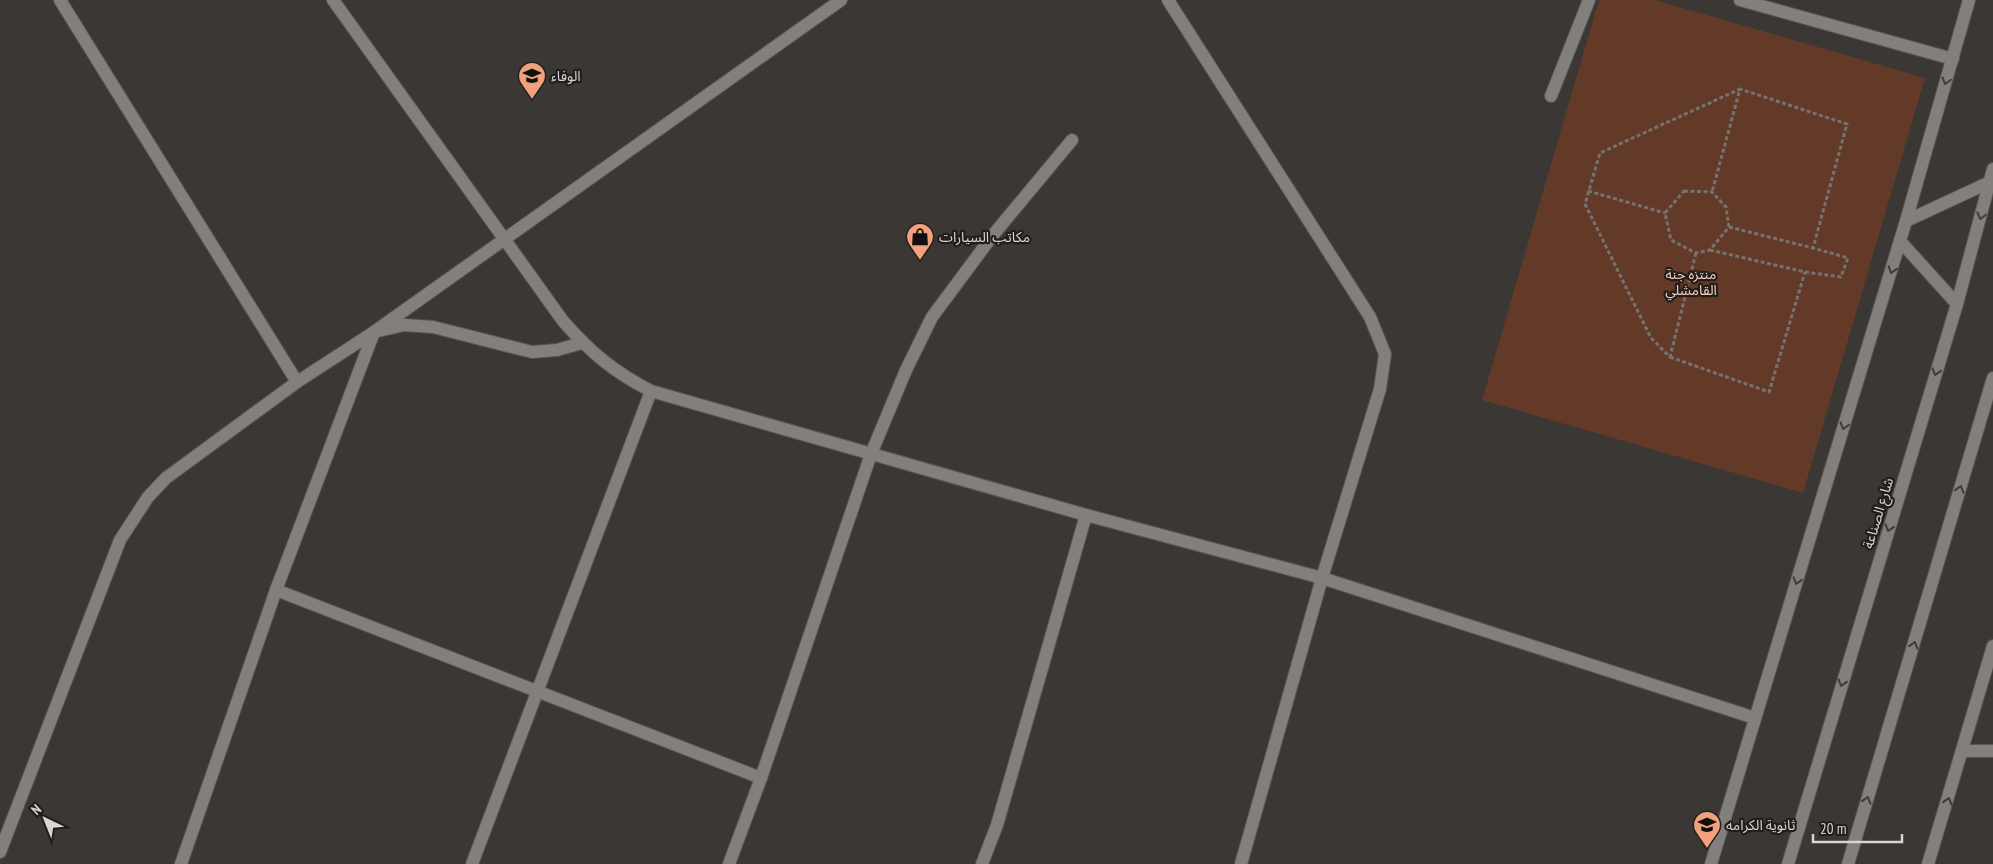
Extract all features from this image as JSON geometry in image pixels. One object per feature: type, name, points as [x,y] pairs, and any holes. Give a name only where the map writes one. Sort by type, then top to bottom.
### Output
[{"type":"street","points":[[60,0],[297,382]]},
{"type":"street","points":[[333,0],[563,321],[582,343],[604,363],[651,391],[1086,515],[1322,578],[1755,718]]},
{"type":"street","points":[[0,852],[120,540],[148,497],[166,478],[297,382],[374,332],[842,0]]},
{"type":"street","points":[[1168,0],[1370,317],[1385,354],[1380,389],[1322,578],[1241,864]]},
{"type":"street","points":[[1552,96],[1589,0]]},
{"type":"street","points":[[1740,0],[1952,59]]},
{"type":"street","points":[[1710,864],[1906,221],[1968,0]]},
{"type":"street","points":[[729,864],[871,454],[906,370],[932,317],[993,235],[1072,140]]},
{"type":"street","name":"شارع الصناعة","points":[[1788,864],[1957,304],[1993,169]]},
{"type":"street","points":[[1906,221],[1990,182]]},
{"type":"street","points":[[1900,241],[1957,304]]},
{"type":"street","points":[[374,332],[397,326],[419,325],[532,352],[558,350],[582,343]]},
{"type":"street","points":[[181,864],[276,590],[374,332]]},
{"type":"street","points":[[1848,864],[1993,378]]},
{"type":"street","points":[[472,864],[651,391]]},
{"type":"street","points":[[982,864],[997,824],[1086,515]]},
{"type":"street","points":[[276,590],[760,778]]},
{"type":"street","points":[[1928,864],[1993,646]]},
{"type":"street","points":[[1963,751],[1993,752]]},
{"type":"path","points":[[1712,192],[1740,89]]},
{"type":"path","points":[[1805,272],[1769,392],[1670,357],[1651,338],[1584,204],[1600,153],[1740,89],[1847,124],[1813,248]]},
{"type":"path","points":[[1588,191],[1665,213]]},
{"type":"path","points":[[1665,213],[1684,191],[1712,192],[1726,206],[1728,227],[1710,250]]},
{"type":"path","points":[[1665,213],[1671,240],[1696,253],[1710,250],[1805,272],[1841,277],[1848,258],[1728,227]]},
{"type":"path","points":[[1670,357],[1696,253]]},
{"type":"green space","name":"منتزه جنة القامشلي","points":[[1599,0],[1655,0],[1925,78],[1803,493],[1482,400]]},
{"type":"place","name":"الوفاء","points":[[532,100]]},
{"type":"place","name":"مكاتب السيارات","points":[[920,261]]},
{"type":"place","name":"ثانوية الكرامه","points":[[1707,849]]}]
